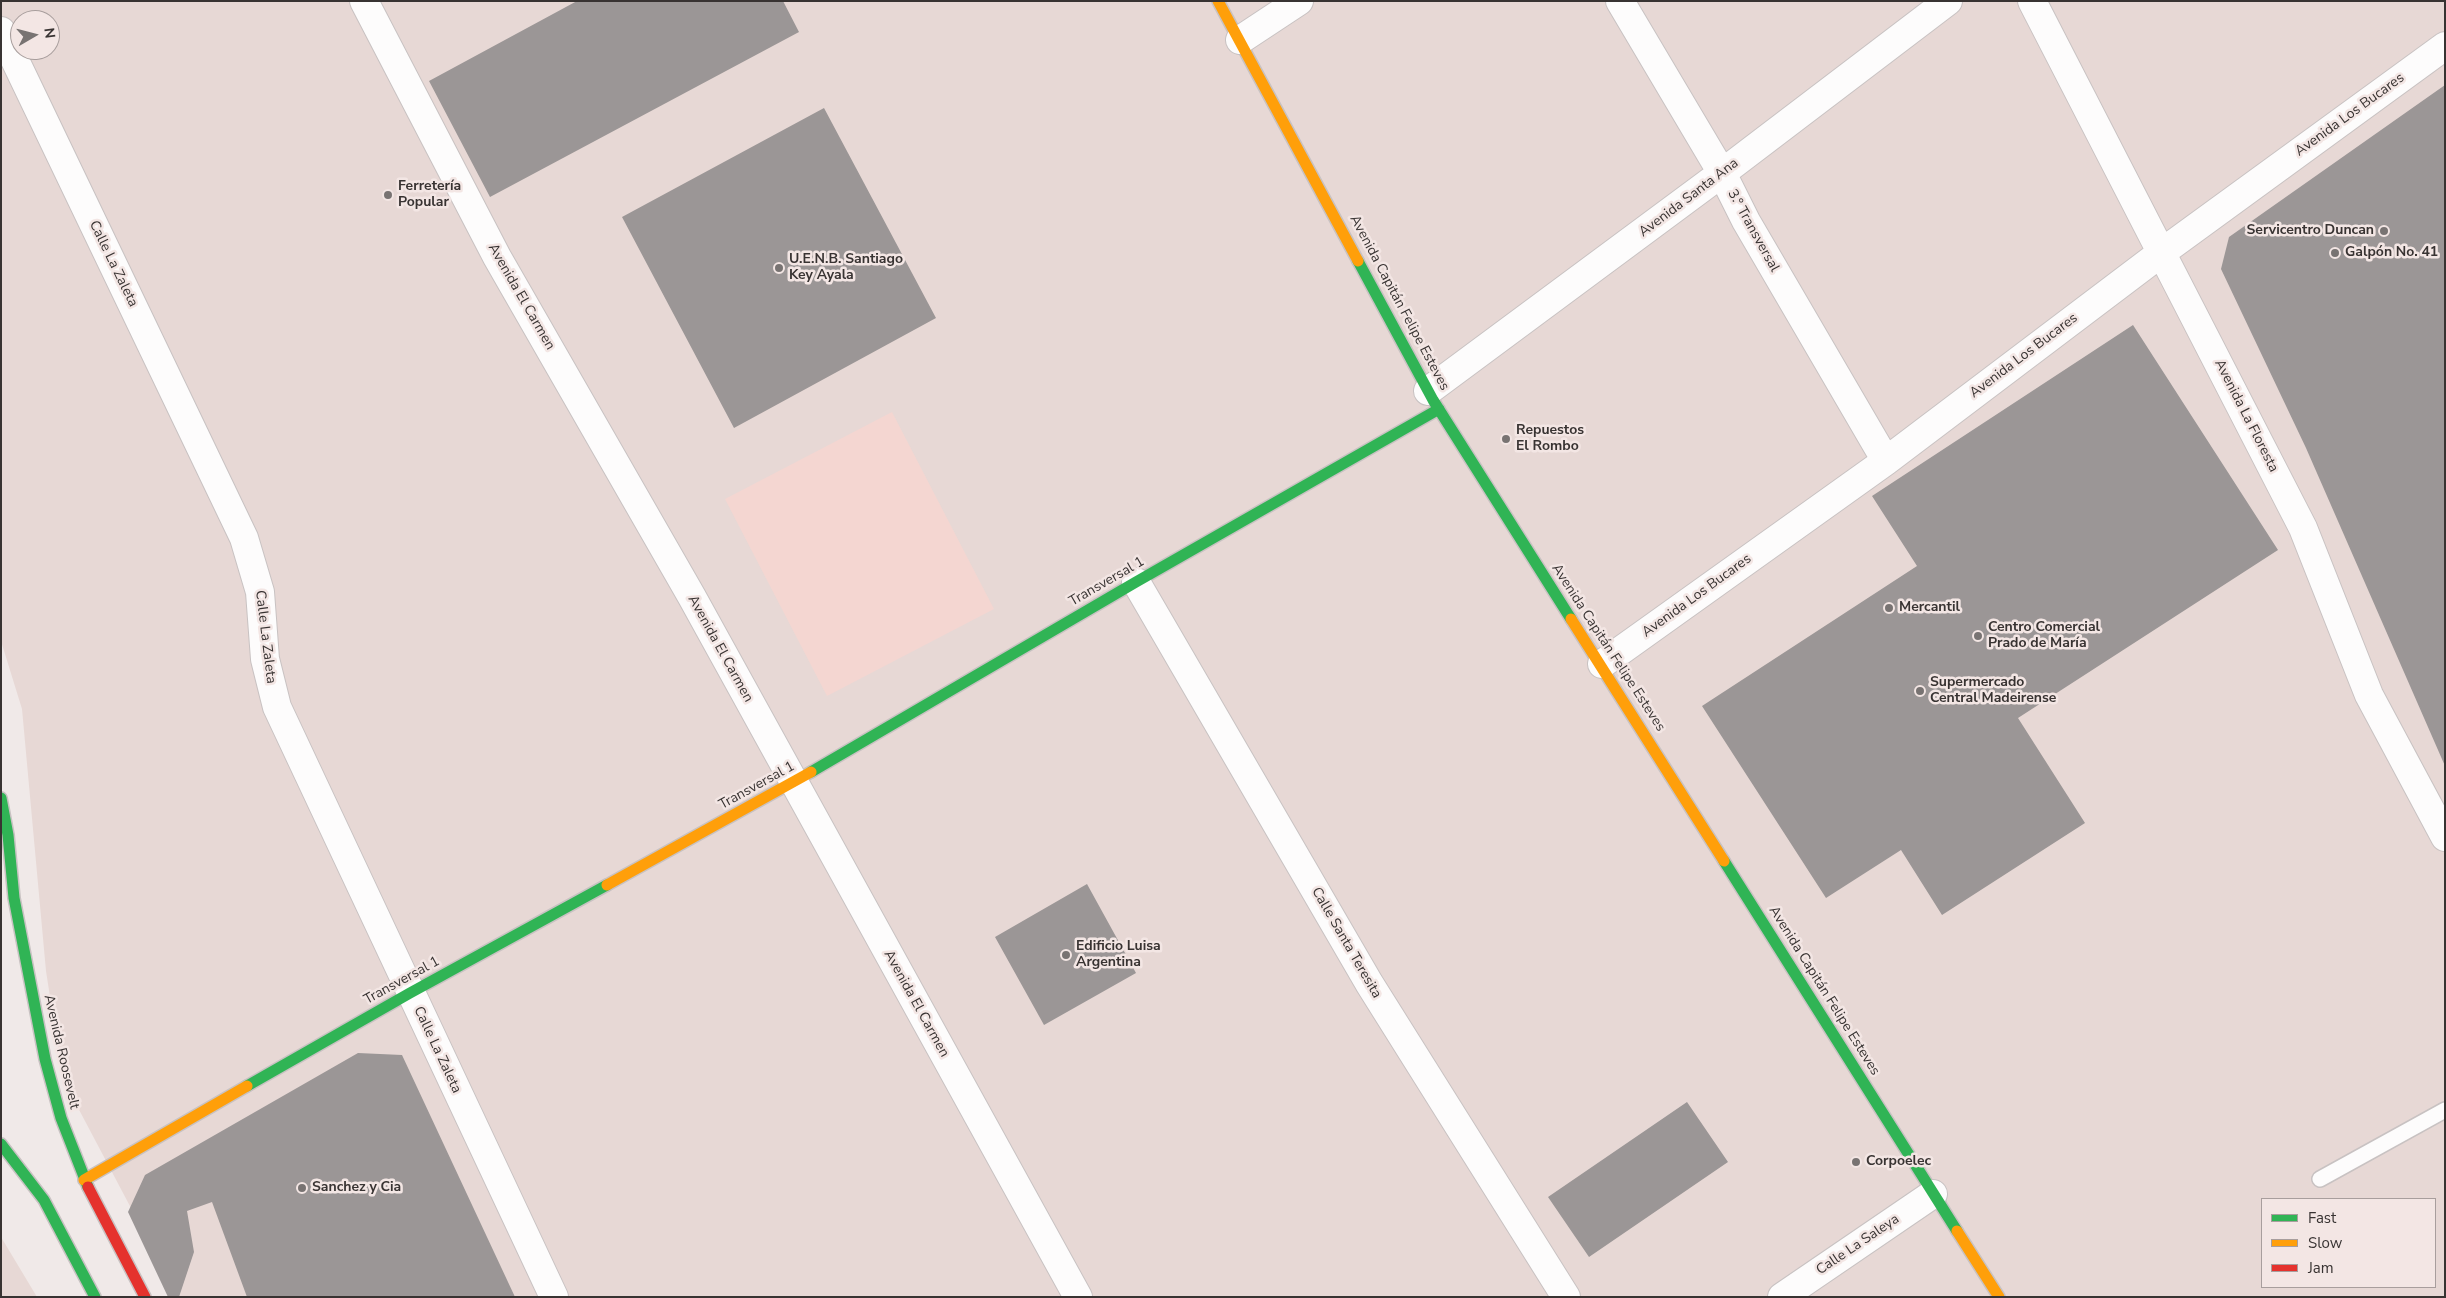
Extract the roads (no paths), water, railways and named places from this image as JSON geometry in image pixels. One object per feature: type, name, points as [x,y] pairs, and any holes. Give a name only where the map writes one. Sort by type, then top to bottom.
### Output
[{"type":"street","name":"Avenida El Carmen","points":[[364,1],[497,257],[692,597],[1078,1297]]},
{"type":"street","name":"Avenida Capitán Felipe Esteves","points":[[1218,1],[1434,400],[1999,1297]]},
{"type":"street","points":[[1240,40],[1299,1]]},
{"type":"street","name":"3.° Transversal","points":[[1620,1],[1722,173],[1746,221],[1886,461]]},
{"type":"street","name":"Avenida Santa Ana","points":[[1434,400],[1722,173],[1948,1]]},
{"type":"street","name":"Avenida La Floresta","points":[[2032,1],[2303,528],[2369,695],[2445,837]]},
{"type":"street","name":"Calle La Zaleta","points":[[1,31],[244,538],[260,592],[265,659],[277,707],[554,1297]]},
{"type":"street","name":"Avenida Los Bucares","points":[[1602,664],[1886,461],[2161,253],[2445,46]]},
{"type":"street","name":"Transversal 1","points":[[84,1180],[410,993],[793,783],[1136,582],[1434,400]]},
{"type":"street","name":"Calle Santa Teresita","points":[[1136,582],[1369,983],[1566,1297]]},
{"type":"street","name":"Avenida Roosevelt","points":[[1,798],[8,835],[14,898],[45,1059],[61,1118],[84,1180],[145,1297]]},
{"type":"street","points":[[6,910],[14,898]]},
{"type":"street","points":[[1,1144],[44,1200],[95,1297]]},
{"type":"street","name":"Calle La Saleya","points":[[1782,1297],[1933,1194]]},
{"type":"lane","points":[[2320,1179],[2445,1110]]},
{"type":"place","name":"Ferretería Popular","points":[[388,195]]},
{"type":"place","name":"Servicentro Duncan","points":[[2384,231]]},
{"type":"place","name":"Galpón No. 41","points":[[2335,253]]},
{"type":"place","name":"U.E.N.B. Santiago Key Ayala","points":[[779,268]]},
{"type":"place","name":"Repuestos El Rombo","points":[[1506,439]]},
{"type":"place","name":"Mercantil","points":[[1889,608]]},
{"type":"place","name":"Centro Comercial Prado de María","points":[[1978,636]]},
{"type":"place","name":"Supermercado Central Madeirense","points":[[1920,691]]},
{"type":"place","name":"Edificio Luisa Argentina","points":[[1066,955]]},
{"type":"place","name":"Corpoelec","points":[[1856,1162]]},
{"type":"place","name":"Sanchez y Cia","points":[[302,1188]]}]
